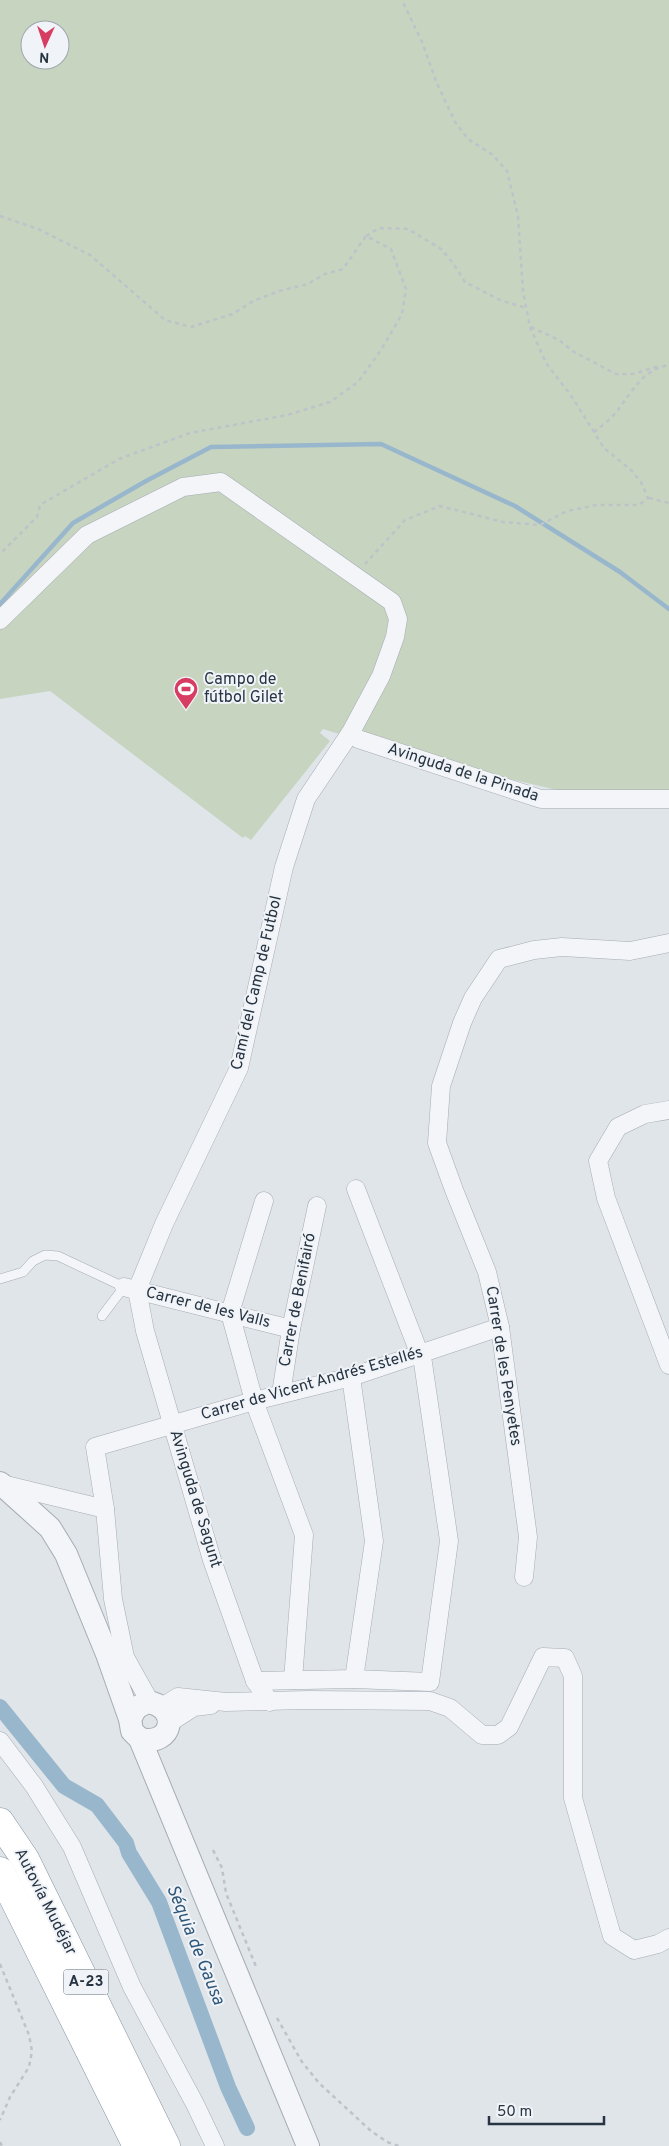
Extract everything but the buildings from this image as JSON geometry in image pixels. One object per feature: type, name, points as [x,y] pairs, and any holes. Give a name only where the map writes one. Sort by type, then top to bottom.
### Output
[{"type":"highway","name":"Autovía Mudéjar","points":[[0,1822],[25,1859],[166,2146]]},
{"type":"highway","name":"Autovía Mudéjar","points":[[0,1870],[137,2146]]},
{"type":"street","name":"Camí del Camp de Futbol","points":[[0,620],[87,535],[183,488],[222,482],[356,574],[392,602],[398,619],[395,637],[381,676],[351,732],[306,799],[284,867],[240,1068],[131,1289]]},
{"type":"street","name":"Avinguda de la Pinada","points":[[351,732],[358,739],[541,799],[669,799]]},
{"type":"street","name":"Carrer de les Penyetes","points":[[524,1577],[528,1537],[500,1328],[487,1272],[437,1143],[442,1086],[462,1022],[473,998],[499,959],[534,950],[562,947],[630,951],[669,943]]},
{"type":"street","points":[[669,1110],[645,1114],[618,1127],[598,1161],[606,1198],[669,1365]]},
{"type":"street","points":[[255,1681],[354,1679],[430,1682],[449,1541],[423,1363],[356,1189]]},
{"type":"street","points":[[264,1201],[230,1313],[254,1400],[304,1535],[293,1680]]},
{"type":"street","name":"Carrer de Benifairó","points":[[281,1394],[291,1329],[317,1206]]},
{"type":"street","name":"Carrer de les Valls","points":[[131,1289],[291,1329]]},
{"type":"street","name":"Avinguda de Sagunt","points":[[131,1289],[146,1331],[212,1560],[255,1681],[270,1702]]},
{"type":"street","name":"Carrer de Vicent Andrés Estellés","points":[[105,1509],[95,1447],[254,1400],[351,1377],[500,1328]]},
{"type":"street","points":[[351,1377],[374,1541],[354,1679]]},
{"type":"street","points":[[1,1484],[105,1509],[113,1599],[125,1657],[155,1718],[167,1806],[308,2146]]},
{"type":"street","points":[[1,1484],[50,1528],[66,1554],[107,1654],[130,1719],[136,1708],[155,1718],[226,1702],[309,1700],[430,1702],[450,1708],[482,1735],[498,1735],[509,1727],[543,1658],[565,1658],[573,1676],[573,1798],[612,1936],[634,1950],[658,1944],[669,1938]]},
{"type":"street","points":[[107,1654],[155,1718]]},
{"type":"street","points":[[0,1742],[34,1786],[72,1847],[132,1986],[195,2104],[215,2146]]},
{"type":"lane","points":[[0,1279],[23,1272],[33,1262],[45,1256],[58,1256],[131,1289],[102,1316]]},
{"type":"path","points":[[402,0],[422,42],[436,82],[455,122],[468,139],[493,155],[507,171],[518,216],[526,308],[530,327],[546,363],[572,397],[604,448],[631,470],[641,482],[648,498]]},
{"type":"path","points":[[0,216],[38,229],[90,254],[165,320],[191,327],[233,314],[253,301],[279,291],[308,284],[325,274],[343,269],[366,236],[380,228],[408,229],[441,250],[453,263],[465,282],[500,300],[526,308]]},
{"type":"path","points":[[0,554],[37,517],[40,505],[119,459],[190,433],[287,415],[330,402],[358,382],[381,350],[402,314],[406,289],[391,250],[366,236]]},
{"type":"path","points":[[530,327],[559,340],[574,352],[616,374],[633,374],[669,364]]},
{"type":"path","points":[[594,432],[616,413],[637,382],[659,366]]},
{"type":"path","points":[[648,498],[669,503]]},
{"type":"path","points":[[356,574],[405,520],[440,506],[503,522],[540,524],[567,511],[597,505],[639,505],[648,498]]},
{"type":"path","points":[[213,1850],[222,1868],[226,1893],[258,1971]]},
{"type":"path","points":[[0,1964],[32,2051],[29,2067],[10,2098],[0,2120]]},
{"type":"path","points":[[275,2015],[302,2062],[320,2083],[371,2131],[387,2142],[399,2146]]},
{"type":"path","points":[[0,2142],[2,2146]]},
{"type":"green space","points":[[0,0],[669,0],[669,799],[591,798],[404,754],[323,729],[320,733],[330,741],[251,840],[245,836],[243,838],[50,691],[0,699]]},
{"type":"waterway","points":[[0,604],[73,523],[146,481],[211,447],[381,444],[515,506],[620,572],[669,609]]},
{"type":"waterway","name":"Séquia de Gausa","points":[[0,1707],[64,1786],[97,1805],[126,1843],[129,1853],[159,1902],[228,2087],[247,2128]]},
{"type":"place","name":"Campo de fútbol Gilet","points":[[186,710]]}]
